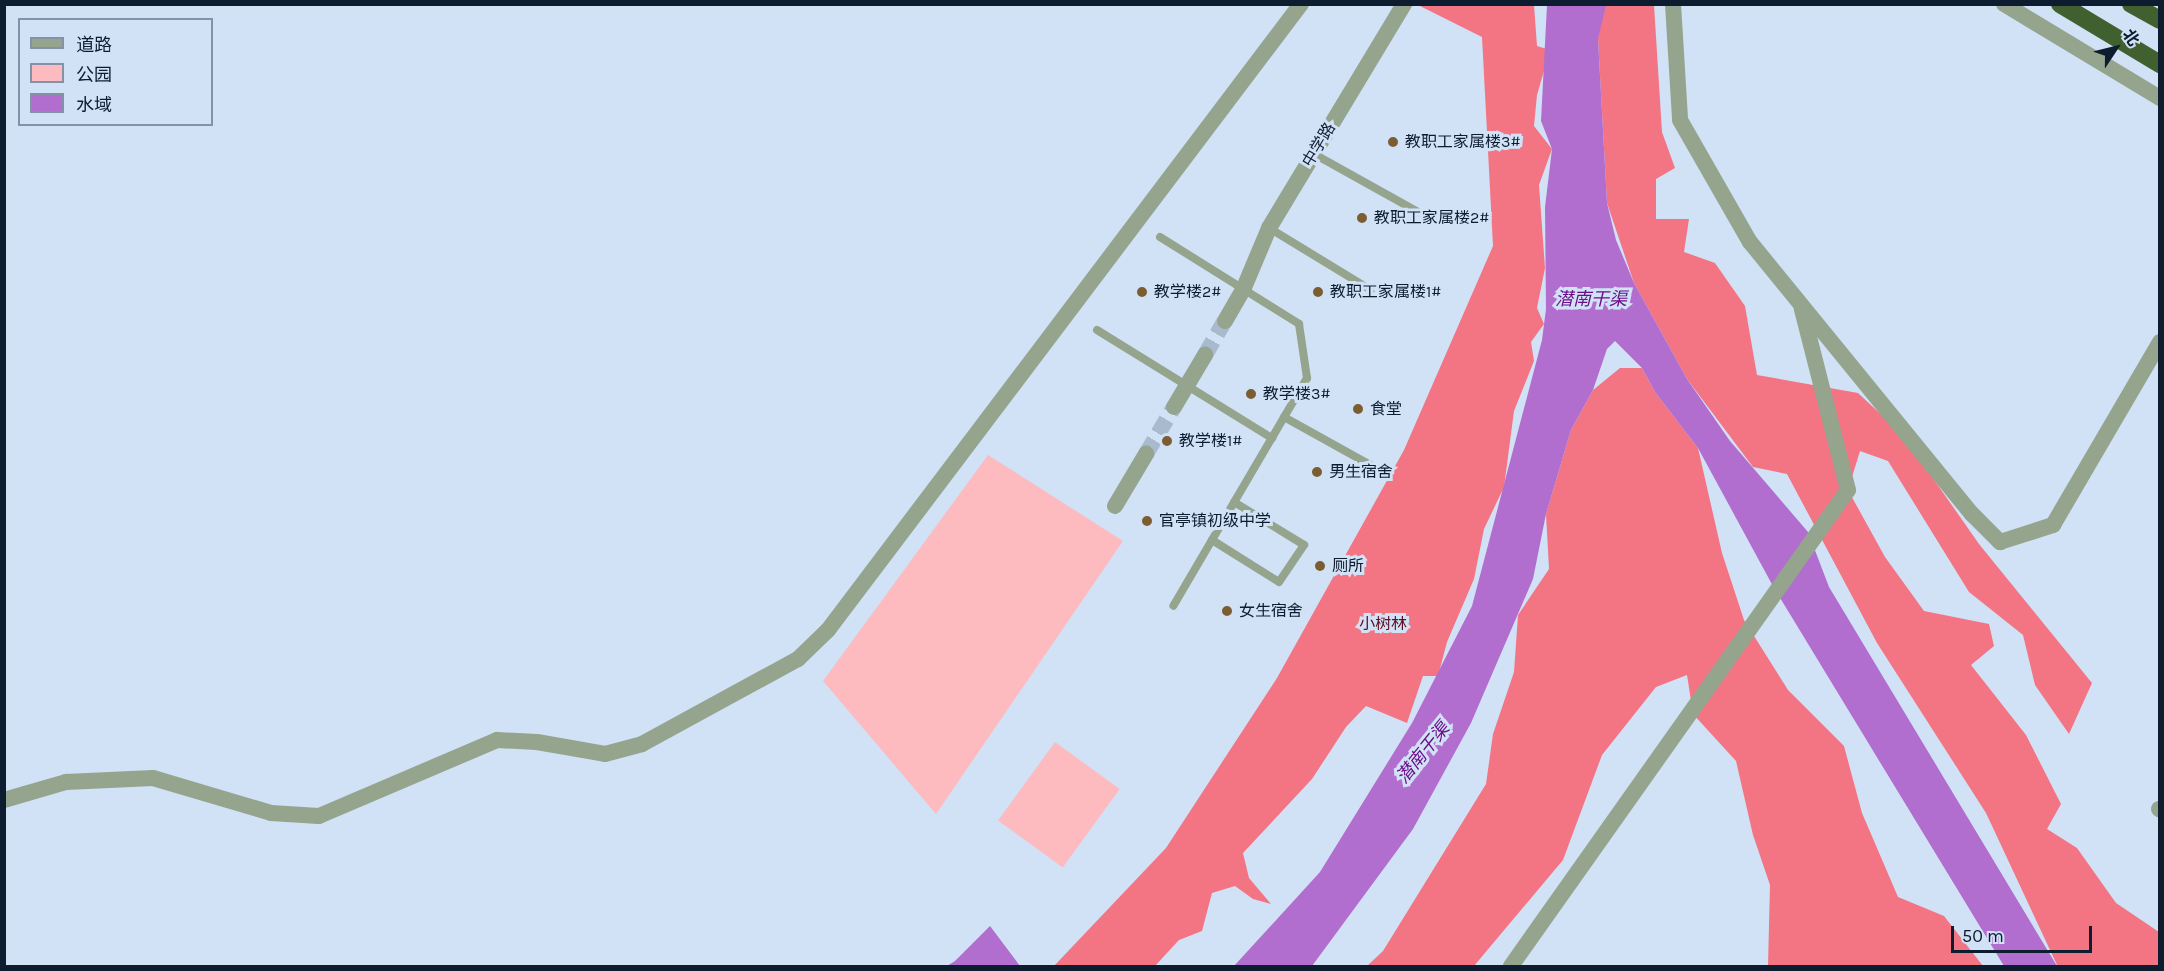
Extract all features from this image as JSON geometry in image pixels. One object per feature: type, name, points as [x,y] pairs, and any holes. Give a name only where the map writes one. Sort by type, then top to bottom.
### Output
[{"type":"highway","points":[[2060,4],[2160,64]]},
{"type":"highway","points":[[2132,4],[2160,20]]},
{"type":"street","points":[[4,800],[66,782],[153,778],[271,813],[319,816],[497,740],[537,742],[605,754],[642,744],[798,659],[828,630],[1301,4]]},
{"type":"street","name":"中学路","points":[[1225,321],[1243,290],[1269,228],[1404,4]]},
{"type":"street","points":[[1673,4],[1680,120],[1750,242],[1972,514],[2000,542],[2053,525],[2160,342]]},
{"type":"street","points":[[2004,4],[2160,98]]},
{"type":"street","points":[[1511,966],[1848,489],[1801,304]]},
{"type":"street","points":[[1174,407],[1205,355]]},
{"type":"street","points":[[1115,506],[1146,454]]},
{"type":"lane","points":[[1314,154],[1429,218]]},
{"type":"lane","points":[[1269,228],[1381,296]]},
{"type":"lane","points":[[1160,237],[1299,324],[1307,378],[1173,606]]},
{"type":"lane","points":[[1097,330],[1272,438]]},
{"type":"lane","points":[[1284,417],[1374,468]]},
{"type":"lane","points":[[1212,540],[1279,582],[1304,545],[1234,502]]},
{"type":"green space","name":"小树林","points":[[1418,5],[1534,5],[1537,46],[1550,50],[1537,95],[1534,126],[1552,149],[1539,185],[1545,268],[1537,308],[1544,324],[1531,342],[1534,361],[1514,411],[1504,487],[1484,529],[1474,579],[1447,642],[1438,676],[1423,676],[1407,723],[1366,706],[1346,727],[1312,779],[1243,853],[1249,878],[1271,904],[1253,899],[1235,886],[1212,893],[1202,931],[1179,940],[1155,966],[1054,966],[1166,848],[1277,678],[1404,450],[1493,246],[1482,37]]},
{"type":"green space","points":[[1601,5],[1654,5],[1662,132],[1675,168],[1656,179],[1656,219],[1689,219],[1684,252],[1715,263],[1745,306],[1757,375],[1858,393],[1902,434],[1979,544],[2092,683],[2069,734],[2035,685],[2023,635],[1969,592],[1888,461],[1860,451],[1848,490],[1885,557],[1924,611],[1989,624],[1994,646],[1971,665],[2026,735],[2061,804],[2047,829],[2077,848],[2116,903],[2159,932],[2159,966],[2057,965],[1986,813],[1877,643],[1787,474],[1753,467],[1687,379],[1634,283],[1607,203],[1598,39]]},
{"type":"green space","points":[[1620,368],[1642,368],[1655,392],[1698,448],[1722,553],[1744,620],[1788,690],[1844,746],[1862,813],[1898,897],[1944,916],[1983,966],[1768,966],[1770,885],[1753,835],[1736,761],[1693,714],[1687,675],[1656,687],[1602,755],[1563,860],[1474,966],[1367,966],[1383,951],[1486,784],[1493,734],[1514,672],[1518,615],[1549,569],[1546,514],[1571,430],[1593,390]]},
{"type":"green space","points":[[988,455],[1123,541],[936,814],[823,681]]},
{"type":"green space","points":[[1055,742],[1120,789],[1063,867],[998,820]]},
{"type":"water","name":"潜南干渠","points":[[1547,5],[1606,5],[1598,39],[1607,203],[1616,240],[1634,283],[1687,379],[1730,441],[1808,532],[1829,587],[2057,966],[2004,966],[1774,588],[1698,448],[1655,392],[1642,368],[1615,341],[1607,349],[1593,390],[1571,430],[1546,514],[1533,579],[1471,723],[1413,829],[1312,966],[1234,966],[1320,872],[1412,723],[1472,606],[1542,340],[1546,309],[1545,207],[1552,149],[1541,121]]},
{"type":"water","points":[[990,926],[1020,966],[947,966],[955,961]]},
{"type":"tunnel","points":[[1205,355],[1225,321]]},
{"type":"tunnel","points":[[1146,454],[1174,407]]},
{"type":"place","name":"教职工家属楼3#","points":[[1393,142]]},
{"type":"place","name":"教职工家属楼2#","points":[[1362,218]]},
{"type":"place","name":"教学楼2#","points":[[1142,292]]},
{"type":"place","name":"教职工家属楼1#","points":[[1318,292]]},
{"type":"place","name":"教学楼3#","points":[[1251,394]]},
{"type":"place","name":"食堂","points":[[1358,409]]},
{"type":"place","name":"教学楼1#","points":[[1167,441]]},
{"type":"place","name":"男生宿舍","points":[[1317,472]]},
{"type":"place","name":"官亭镇初级中学","points":[[1147,521]]},
{"type":"place","name":"厕所","points":[[1320,566]]},
{"type":"place","name":"女生宿舍","points":[[1227,611]]}]
